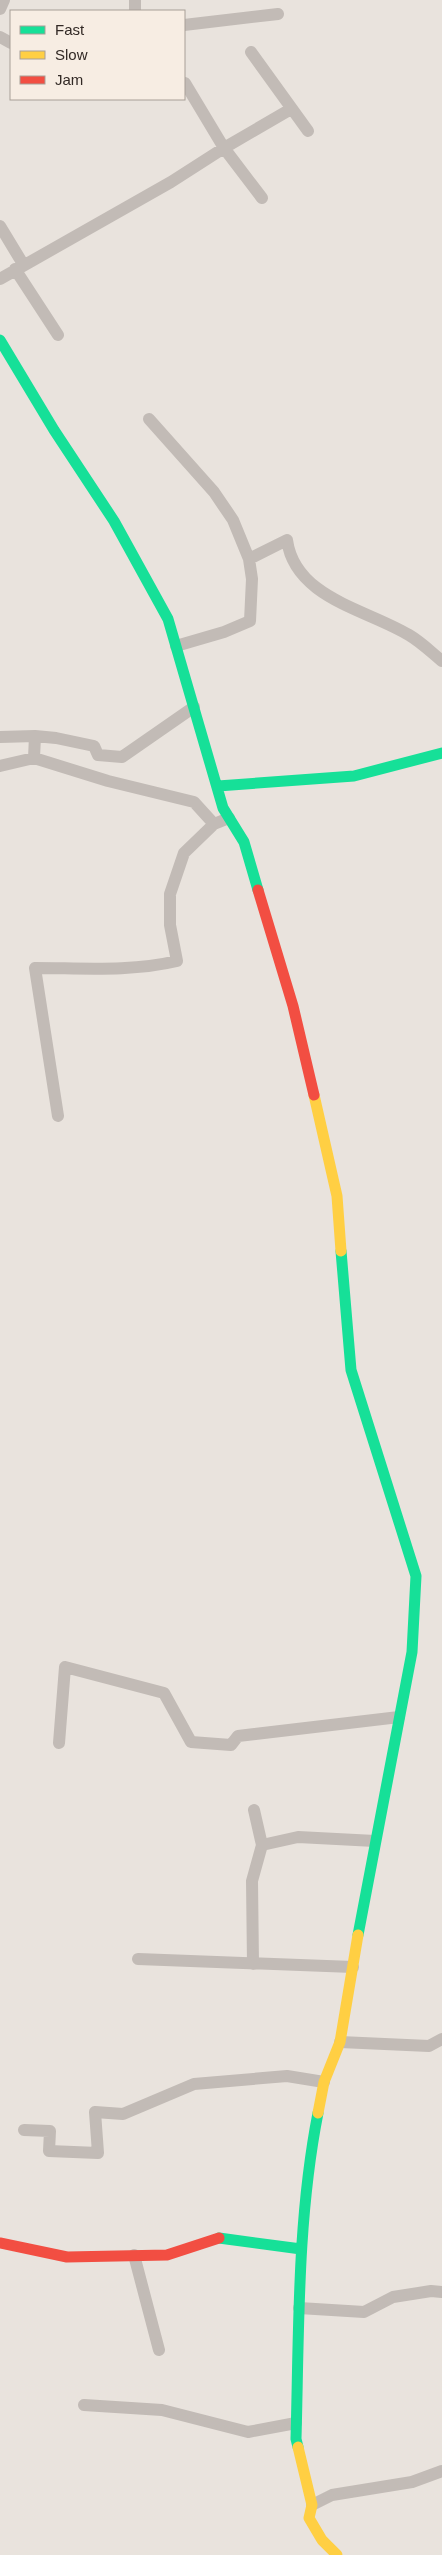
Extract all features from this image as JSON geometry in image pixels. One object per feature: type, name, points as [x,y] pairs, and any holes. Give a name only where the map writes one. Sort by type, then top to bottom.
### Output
[{"type":"street","points":[[0,9],[4,0]]},
{"type":"street","points":[[185,25],[278,14]]},
{"type":"street","points":[[251,52],[308,131]]},
{"type":"street","points":[[185,83],[224,148],[262,198]]},
{"type":"street","points":[[0,279],[19,266],[171,182],[224,148],[291,109]]},
{"type":"street","points":[[0,226],[19,266],[58,335]]},
{"type":"street","points":[[0,340],[54,430],[114,521],[168,618],[226,813],[244,842],[293,1006],[337,1196],[351,1370],[416,1576],[412,1652],[375,1841],[340,2042],[324,2082],[310,2148],[301,2249],[296,2439],[312,2505],[309,2518],[322,2540],[337,2555]]},
{"type":"street","points":[[149,419],[214,492],[233,520],[249,559],[252,579],[250,621],[224,632],[176,646]]},
{"type":"street","points":[[249,559],[287,540],[289,556],[314,587],[336,600],[409,635],[442,661]]},
{"type":"street","points":[[0,737],[35,736],[65,740],[94,746],[98,755],[122,757],[194,707]]},
{"type":"street","points":[[34,758],[35,736]]},
{"type":"street","points":[[218,786],[354,776],[442,753]]},
{"type":"street","points":[[0,766],[34,758],[108,781],[194,802],[214,824]]},
{"type":"street","points":[[58,1116],[35,968],[129,968],[155,966],[177,961],[170,925],[170,894],[184,853],[226,813]]},
{"type":"street","points":[[59,1743],[65,1667],[164,1693],[191,1742],[230,1745],[238,1736],[400,1717]]},
{"type":"street","points":[[253,1964],[252,1881],[262,1845],[254,1810]]},
{"type":"street","points":[[262,1845],[298,1838],[375,1841]]},
{"type":"street","points":[[138,1959],[353,1966]]},
{"type":"street","points":[[340,2042],[429,2046],[442,2039]]},
{"type":"street","points":[[24,2130],[50,2130],[49,2151],[98,2153],[95,2112],[123,2114],[194,2084],[287,2076],[324,2082]]},
{"type":"street","points":[[0,2243],[67,2257],[166,2255],[220,2238],[301,2249]]},
{"type":"street","points":[[134,2255],[159,2350]]},
{"type":"street","points":[[300,2308],[364,2312],[393,2297],[431,2291],[442,2292]]},
{"type":"street","points":[[84,2405],[162,2410],[248,2432],[296,2423]]},
{"type":"street","points":[[312,2505],[332,2495],[412,2482],[442,2471]]},
{"type":"traffic: fast","points":[[0,340],[54,430],[114,521],[168,619],[223,808],[244,842],[258,890]]},
{"type":"traffic: fast","points":[[218,786],[354,776],[442,753]]},
{"type":"traffic: fast","points":[[341,1251],[351,1370],[416,1576],[412,1652],[358,1935]]},
{"type":"traffic: fast","points":[[298,2447],[296,2439],[300,2275],[306,2194],[318,2113]]},
{"type":"traffic: fast","points":[[219,2238],[301,2249]]},
{"type":"traffic: slow","points":[[314,1095],[337,1196],[341,1251]]},
{"type":"traffic: slow","points":[[318,2113],[324,2082],[340,2042],[358,1935]]},
{"type":"traffic: slow","points":[[298,2447],[312,2505],[309,2518],[322,2540],[337,2555]]},
{"type":"traffic: jam","points":[[258,890],[293,1006],[314,1095]]},
{"type":"traffic: jam","points":[[0,2243],[67,2257],[167,2255],[219,2238]]}]
